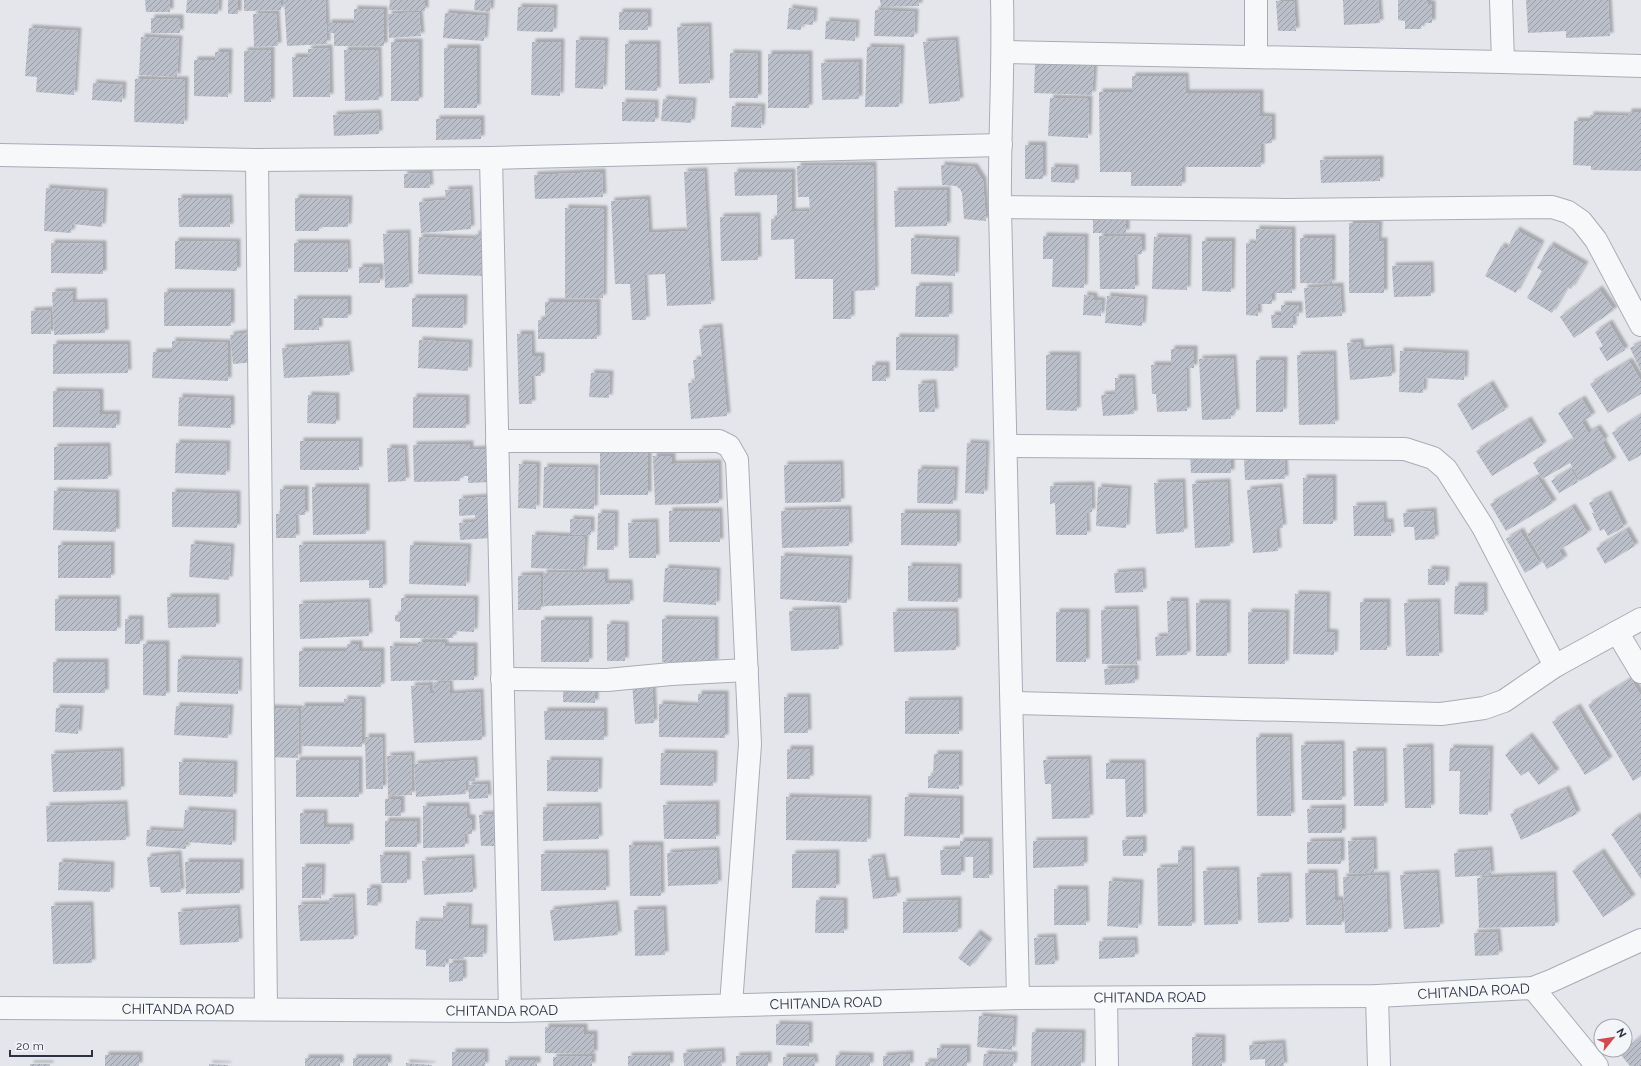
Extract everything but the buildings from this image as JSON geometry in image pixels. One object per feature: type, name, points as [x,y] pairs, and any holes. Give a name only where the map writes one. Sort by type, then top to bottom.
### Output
[{"type":"street","points":[[1002,0],[1004,52],[1000,207],[1013,703],[1018,998]]},
{"type":"street","points":[[1256,0],[1256,57]]},
{"type":"street","points":[[1501,0],[1503,62]]},
{"type":"street","points":[[1004,52],[1641,66]]},
{"type":"street","points":[[0,155],[257,160],[491,158],[1001,145]]},
{"type":"street","points":[[491,158],[510,1011]]},
{"type":"street","points":[[257,160],[266,1009]]},
{"type":"street","points":[[1000,207],[1287,210],[1552,207],[1568,212],[1581,221],[1596,240],[1641,325]]},
{"type":"street","points":[[497,441],[719,440],[729,446],[737,460],[750,744],[731,1005]]},
{"type":"street","points":[[1007,446],[1405,449],[1433,458],[1446,469],[1482,526],[1555,666]]},
{"type":"street","points":[[1013,703],[1441,714],[1484,708],[1504,701],[1555,666],[1641,619]]},
{"type":"street","points":[[1617,632],[1641,672]]},
{"type":"street","points":[[502,679],[607,680],[671,674],[747,670]]},
{"type":"street","name":"CHITANDA ROAD","points":[[0,1008],[510,1011],[1018,998],[1377,996],[1533,988],[1551,982],[1641,940]]},
{"type":"street","points":[[1533,988],[1597,1066]]},
{"type":"street","points":[[1377,996],[1379,1066]]},
{"type":"street","points":[[1106,998],[1107,1066]]}]
